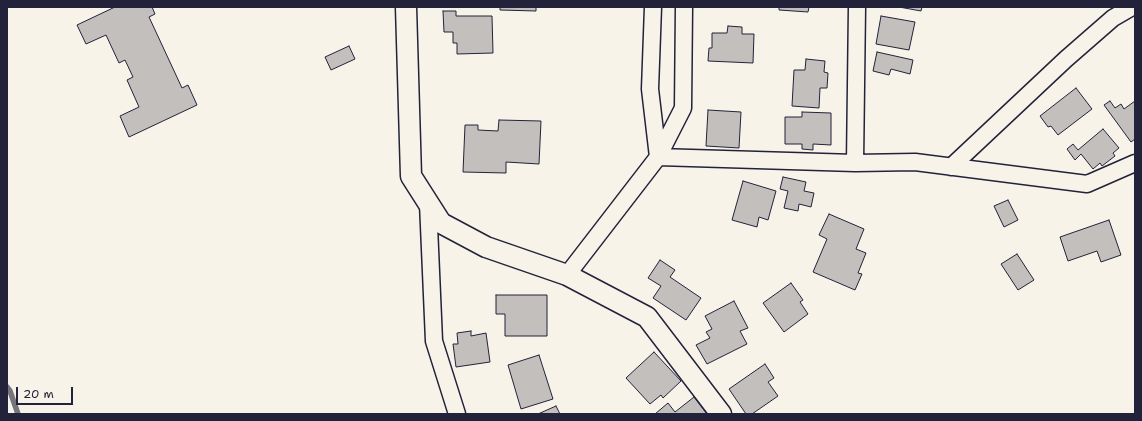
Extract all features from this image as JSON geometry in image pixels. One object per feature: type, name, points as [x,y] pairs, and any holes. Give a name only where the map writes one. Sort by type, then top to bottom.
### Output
[{"type":"street","points":[[406,7],[411,176],[441,223],[486,247],[567,275],[647,317],[721,414]]},
{"type":"street","points":[[653,7],[650,89],[658,157]]},
{"type":"street","points":[[567,275],[658,157],[683,108],[684,7]]},
{"type":"street","points":[[855,163],[857,7]]},
{"type":"street","points":[[951,167],[1060,65],[1109,12],[1132,7]]},
{"type":"street","points":[[658,157],[855,163],[915,162],[1087,184],[1135,163]]},
{"type":"street","points":[[428,203],[434,341],[457,414]]},
{"type":"building","points":[[115,7],[152,7],[155,14],[149,17],[182,88],[188,85],[197,105],[129,137],[120,116],[139,107],[127,80],[133,77],[125,60],[119,63],[106,35],[86,44],[77,25]]},
{"type":"building","points":[[500,7],[536,7],[536,11],[500,10]]},
{"type":"building","points":[[779,7],[809,7],[808,12],[779,10]]},
{"type":"building","points":[[899,7],[922,7],[921,11]]},
{"type":"building","points":[[443,11],[456,11],[456,16],[492,16],[493,53],[457,54],[457,43],[453,43],[453,32],[444,32]]},
{"type":"building","points":[[881,16],[915,22],[909,50],[876,44]]},
{"type":"building","points":[[728,26],[742,27],[742,34],[754,34],[753,63],[708,61],[709,48],[712,48],[712,33],[727,33]]},
{"type":"building","points":[[349,46],[355,59],[331,70],[325,57]]},
{"type":"building","points":[[877,52],[913,60],[910,74],[891,69],[889,75],[873,71]]},
{"type":"building","points":[[806,59],[825,61],[824,72],[828,73],[827,88],[820,88],[819,108],[792,106],[794,70],[805,70]]},
{"type":"building","points":[[1076,88],[1092,109],[1058,135],[1051,126],[1048,127],[1040,116]]},
{"type":"building","points":[[1110,101],[1115,108],[1121,104],[1124,109],[1135,101],[1135,139],[1131,142],[1104,105]]},
{"type":"building","points":[[708,110],[741,112],[739,148],[706,146]]},
{"type":"building","points":[[802,112],[831,113],[831,145],[813,144],[813,150],[802,149],[802,144],[785,144],[785,117],[802,117]]},
{"type":"building","points":[[499,120],[541,121],[539,164],[506,162],[506,173],[463,172],[465,125],[478,125],[478,130],[498,131]]},
{"type":"building","points":[[1103,129],[1119,148],[1113,153],[1115,156],[1102,166],[1100,163],[1093,169],[1081,154],[1075,160],[1067,149],[1073,144],[1078,150]]},
{"type":"building","points":[[783,177],[806,182],[804,191],[814,193],[811,207],[799,204],[798,211],[784,208],[788,191],[780,189]]},
{"type":"building","points":[[743,181],[776,191],[768,220],[759,217],[757,227],[732,220]]},
{"type":"building","points":[[1008,200],[1018,220],[1004,227],[994,206]]},
{"type":"building","points":[[829,214],[864,229],[856,249],[866,253],[858,273],[862,274],[855,290],[813,272],[827,239],[819,235]]},
{"type":"building","points":[[1109,220],[1121,255],[1101,262],[1097,251],[1068,261],[1060,237]]},
{"type":"building","points":[[1017,254],[1034,280],[1018,290],[1001,264]]},
{"type":"building","points":[[660,260],[675,270],[670,277],[701,298],[686,320],[653,298],[661,286],[648,278]]},
{"type":"building","points":[[791,283],[803,300],[800,302],[808,314],[784,332],[763,303]]},
{"type":"building","points":[[496,295],[547,295],[547,336],[505,336],[505,314],[496,314]]},
{"type":"building","points":[[734,301],[748,328],[740,331],[747,344],[707,364],[696,345],[710,338],[706,332],[712,329],[705,316]]},
{"type":"building","points":[[471,331],[471,336],[486,333],[490,362],[456,367],[453,344],[458,344],[457,333]]},
{"type":"building","points":[[654,352],[681,381],[663,398],[661,395],[650,404],[626,378]]},
{"type":"building","points":[[539,355],[553,399],[521,409],[508,365]]},
{"type":"building","points":[[765,364],[774,378],[768,382],[778,396],[752,414],[746,414],[729,389]]},
{"type":"building","points":[[694,397],[707,414],[655,414],[668,403],[675,412]]},
{"type":"building","points":[[556,406],[560,414],[538,414]]},
{"type":"waterway","points":[[7,387],[10,391],[18,414]]}]
